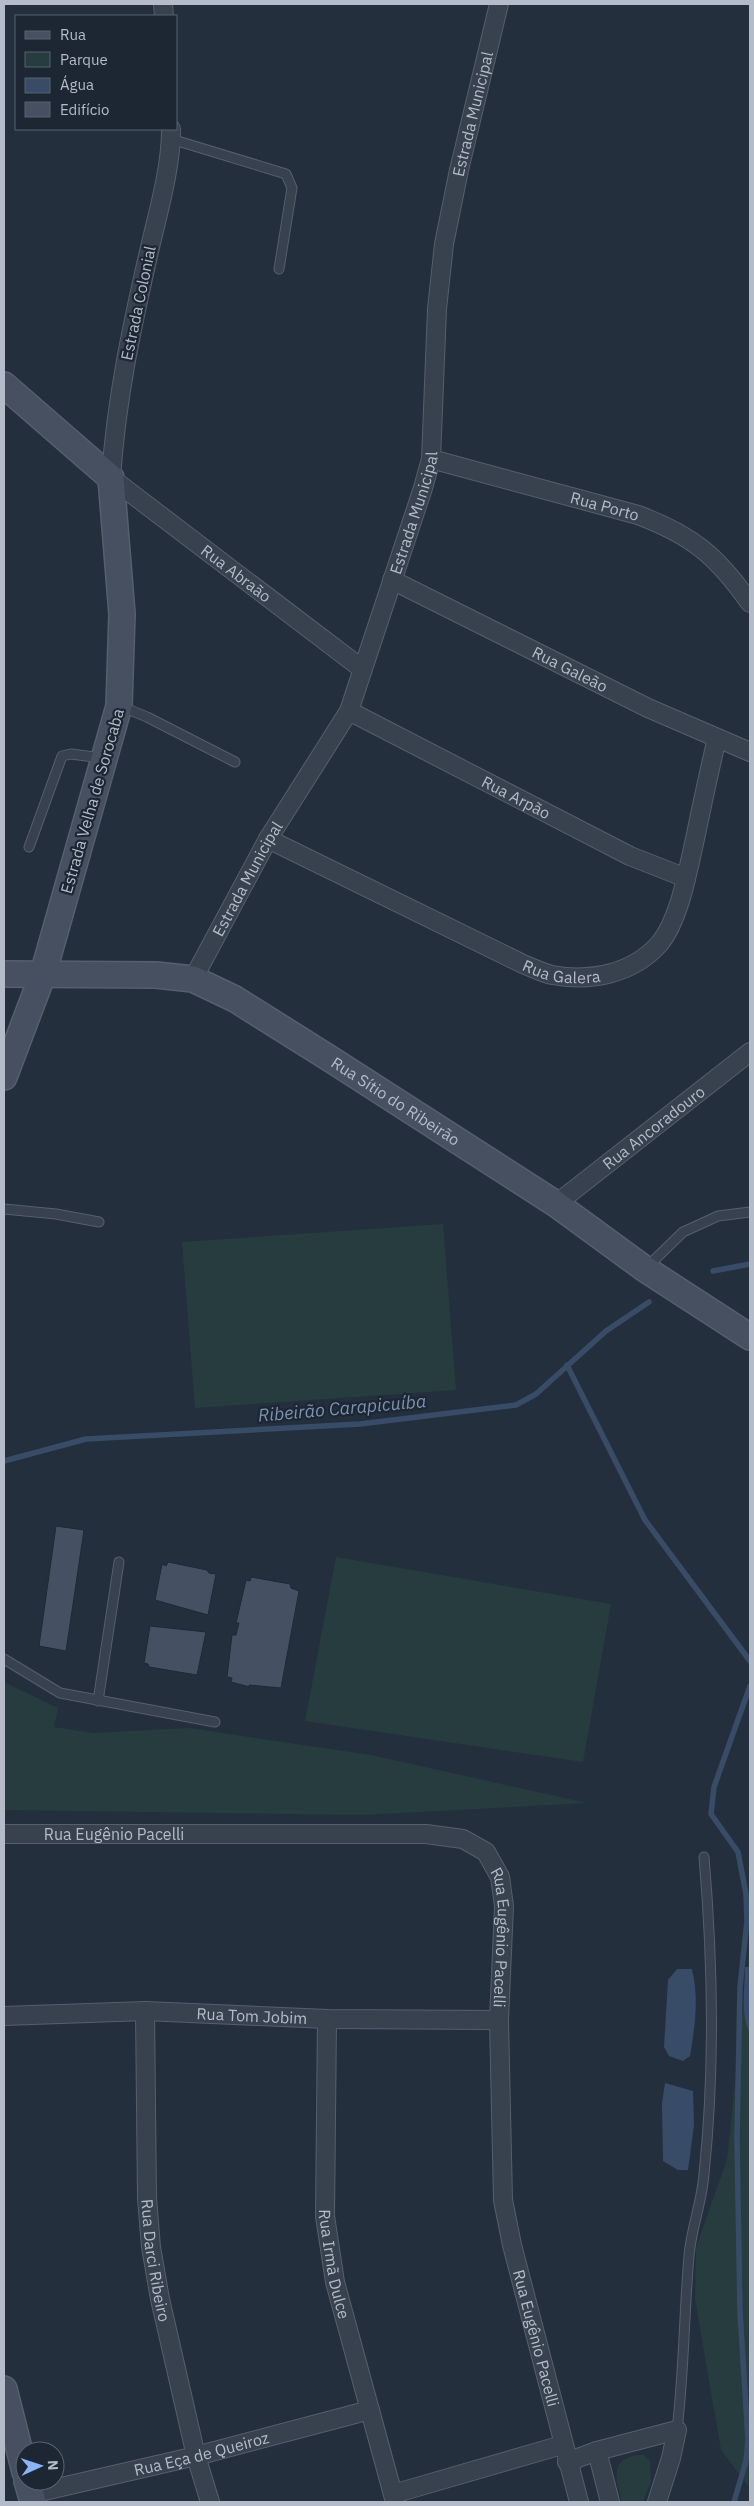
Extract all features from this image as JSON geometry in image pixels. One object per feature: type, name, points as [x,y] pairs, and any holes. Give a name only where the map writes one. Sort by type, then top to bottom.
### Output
[{"type":"main road","points":[[4,385],[111,478]]},
{"type":"main road","name":"Estrada Velha de Sorocaba","points":[[4,1077],[43,974],[120,706],[122,614],[111,478]]},
{"type":"main road","name":"Rua Sítio do Ribeirão","points":[[4,974],[156,975],[193,979],[235,999],[556,1204],[645,1269],[750,1337]]},
{"type":"main road","points":[[4,2389],[17,2441]]},
{"type":"street","name":"Estrada Municipal","points":[[193,979],[268,839],[349,711],[361,668],[392,580],[430,460],[437,309],[444,244],[459,170],[499,4]]},
{"type":"street","name":"Estrada Colonial","points":[[111,478],[124,364],[165,178],[171,134]]},
{"type":"street","name":"Rua Porto","points":[[430,460],[638,515],[670,527],[708,552],[735,581],[750,602]]},
{"type":"street","name":"Rua Abraão","points":[[111,478],[361,668]]},
{"type":"street","name":"Rua Galeão","points":[[392,580],[648,708],[750,752]]},
{"type":"street","name":"Rua Arpão","points":[[349,711],[630,856],[686,878]]},
{"type":"street","name":"Rua Galera","points":[[268,839],[524,964],[551,975],[586,978],[617,972],[644,958],[661,942],[670,926],[686,878],[717,738]]},
{"type":"street","name":"Rua Ancoradouro","points":[[556,1204],[750,1052]]},
{"type":"street","name":"Rua Eugênio Pacelli","points":[[4,1834],[426,1834],[464,1838],[486,1852],[500,1877],[504,1906],[500,2020],[504,2200],[512,2245],[562,2445],[579,2502]]},
{"type":"street","name":"Rua Tom Jobim","points":[[4,2016],[145,2011],[327,2019],[500,2020]]},
{"type":"street","name":"Rua Darci Ribeiro","points":[[145,2011],[147,2198],[151,2246],[160,2299],[196,2456],[210,2502]]},
{"type":"street","name":"Rua Irmã Dulce","points":[[327,2019],[325,2216],[336,2282],[394,2498]]},
{"type":"street","name":"Rua Eça de Queiroz","points":[[65,2481],[196,2456],[370,2410]]},
{"type":"street","points":[[567,2462],[597,2451],[677,2430],[672,2458],[657,2502]]},
{"type":"street","points":[[394,2498],[562,2445]]},
{"type":"street","points":[[597,2451],[610,2502]]},
{"type":"lane","points":[[171,134],[286,174],[292,188],[279,269]]},
{"type":"lane","points":[[120,706],[147,717],[235,762]]},
{"type":"lane","points":[[29,847],[62,756],[72,754],[105,758]]},
{"type":"lane","points":[[4,1209],[56,1214],[99,1222]]},
{"type":"lane","points":[[645,1269],[683,1232],[718,1216],[750,1212]]},
{"type":"lane","points":[[98,1701],[119,1562]]},
{"type":"lane","points":[[4,1659],[60,1693],[215,1722]]},
{"type":"lane","points":[[677,2430],[682,2385],[683,2335],[689,2253],[704,2177],[709,2102],[709,1923],[704,1857]]},
{"type":"green space","points":[[443,1224],[456,1390],[195,1408],[182,1242]]},
{"type":"green space","points":[[336,1557],[611,1604],[583,1762],[305,1721]]},
{"type":"green space","points":[[4,1682],[58,1708],[54,1727],[93,1733],[189,1728],[371,1755],[587,1803],[363,1815],[4,1810]]},
{"type":"green space","points":[[750,1941],[750,2488],[721,2450],[695,2299],[696,2247],[727,2160]]},
{"type":"green space","points":[[644,2455],[650,2461],[651,2481],[643,2502],[622,2502],[617,2479],[618,2467],[627,2458]]},
{"type":"water","points":[[745,1967],[750,1967],[750,2033],[744,2009]]},
{"type":"water","points":[[677,1969],[692,1969],[696,2002],[690,2056],[683,2061],[669,2056],[664,2047],[668,1980]]},
{"type":"water","points":[[665,2083],[693,2091],[694,2125],[688,2170],[678,2170],[663,2161],[662,2103]]},
{"type":"building","points":[[56,1526],[84,1530],[66,1651],[39,1646]]},
{"type":"building","points":[[168,1562],[207,1570],[209,1573],[216,1574],[208,1615],[155,1600],[162,1564],[166,1566]]},
{"type":"building","points":[[251,1577],[290,1584],[291,1588],[299,1591],[281,1688],[249,1685],[250,1687],[231,1682],[232,1678],[227,1677],[232,1635],[236,1635],[239,1623],[236,1623],[246,1580],[250,1581]]},
{"type":"building","points":[[150,1626],[206,1632],[197,1675],[149,1667],[148,1664],[144,1663]]},
{"type":"waterway","name":"Ribeirão Carapicuíba","points":[[713,1271],[750,1264]]},
{"type":"waterway","name":"Ribeirão Carapicuíba","points":[[4,1461],[86,1439],[360,1424],[516,1405],[536,1394],[606,1331],[649,1302]]},
{"type":"waterway","points":[[567,1365],[645,1520],[750,1661]]},
{"type":"waterway","points":[[734,2502],[746,2461],[748,2440],[740,2311],[737,2139],[740,1987],[747,1921],[746,1894],[738,1852],[711,1814],[714,1787],[750,1686]]}]
